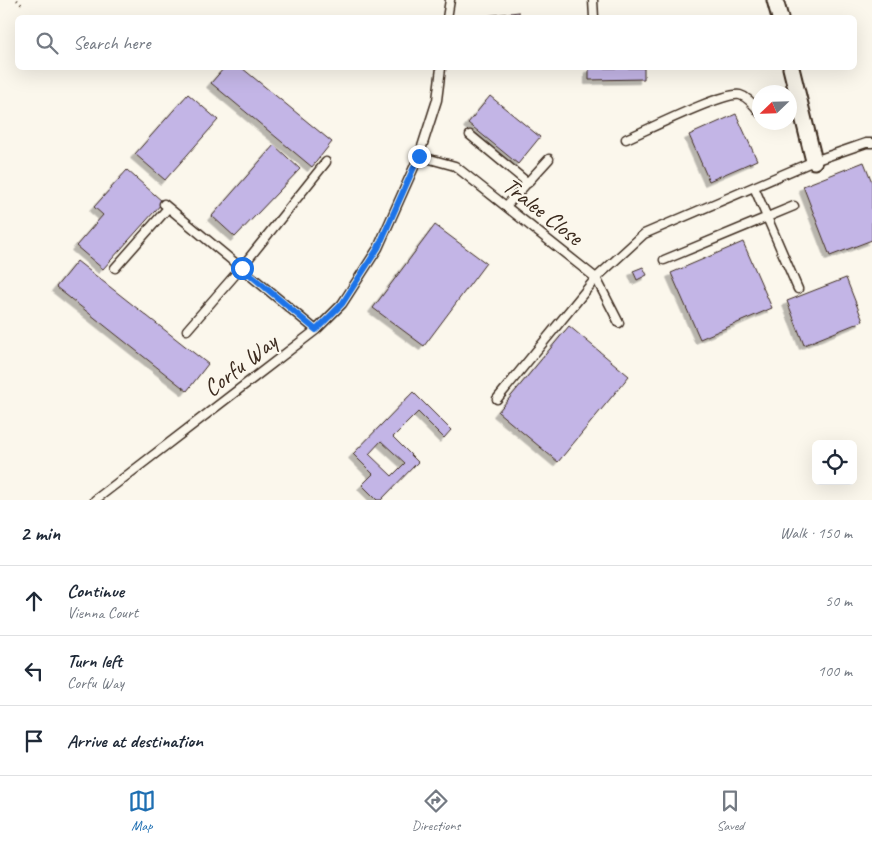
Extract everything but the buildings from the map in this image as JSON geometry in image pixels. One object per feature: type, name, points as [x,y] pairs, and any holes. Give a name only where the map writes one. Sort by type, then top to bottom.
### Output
[{"type":"street","points":[[775,0],[779,15]]},
{"type":"street","points":[[792,70],[814,161]]},
{"type":"lane","points":[[448,15],[450,0]]},
{"type":"lane","points":[[593,0],[594,15]]},
{"type":"lane","name":"Corfu Way","points":[[95,500],[316,330],[342,304],[378,248],[419,156],[437,100],[441,70]]},
{"type":"lane","points":[[626,139],[692,109],[727,96],[740,95],[752,103]]},
{"type":"lane","points":[[470,135],[528,182]]},
{"type":"lane","points":[[497,399],[596,278],[644,234],[814,161],[872,143]]},
{"type":"lane","name":"Tralee Close","points":[[419,156],[455,166],[596,278],[619,323]]},
{"type":"lane","points":[[506,206],[549,159]]},
{"type":"lane","points":[[186,330],[242,268],[326,162]]},
{"type":"lane","points":[[754,187],[798,289]]},
{"type":"lane","points":[[115,268],[166,206],[316,330]]},
{"type":"lane","points":[[664,260],[794,206]]},
{"type":"path","points":[[18,0],[22,5]]},
{"type":"route","points":[[242,268],[316,330],[342,304],[378,248],[419,156]]}]
